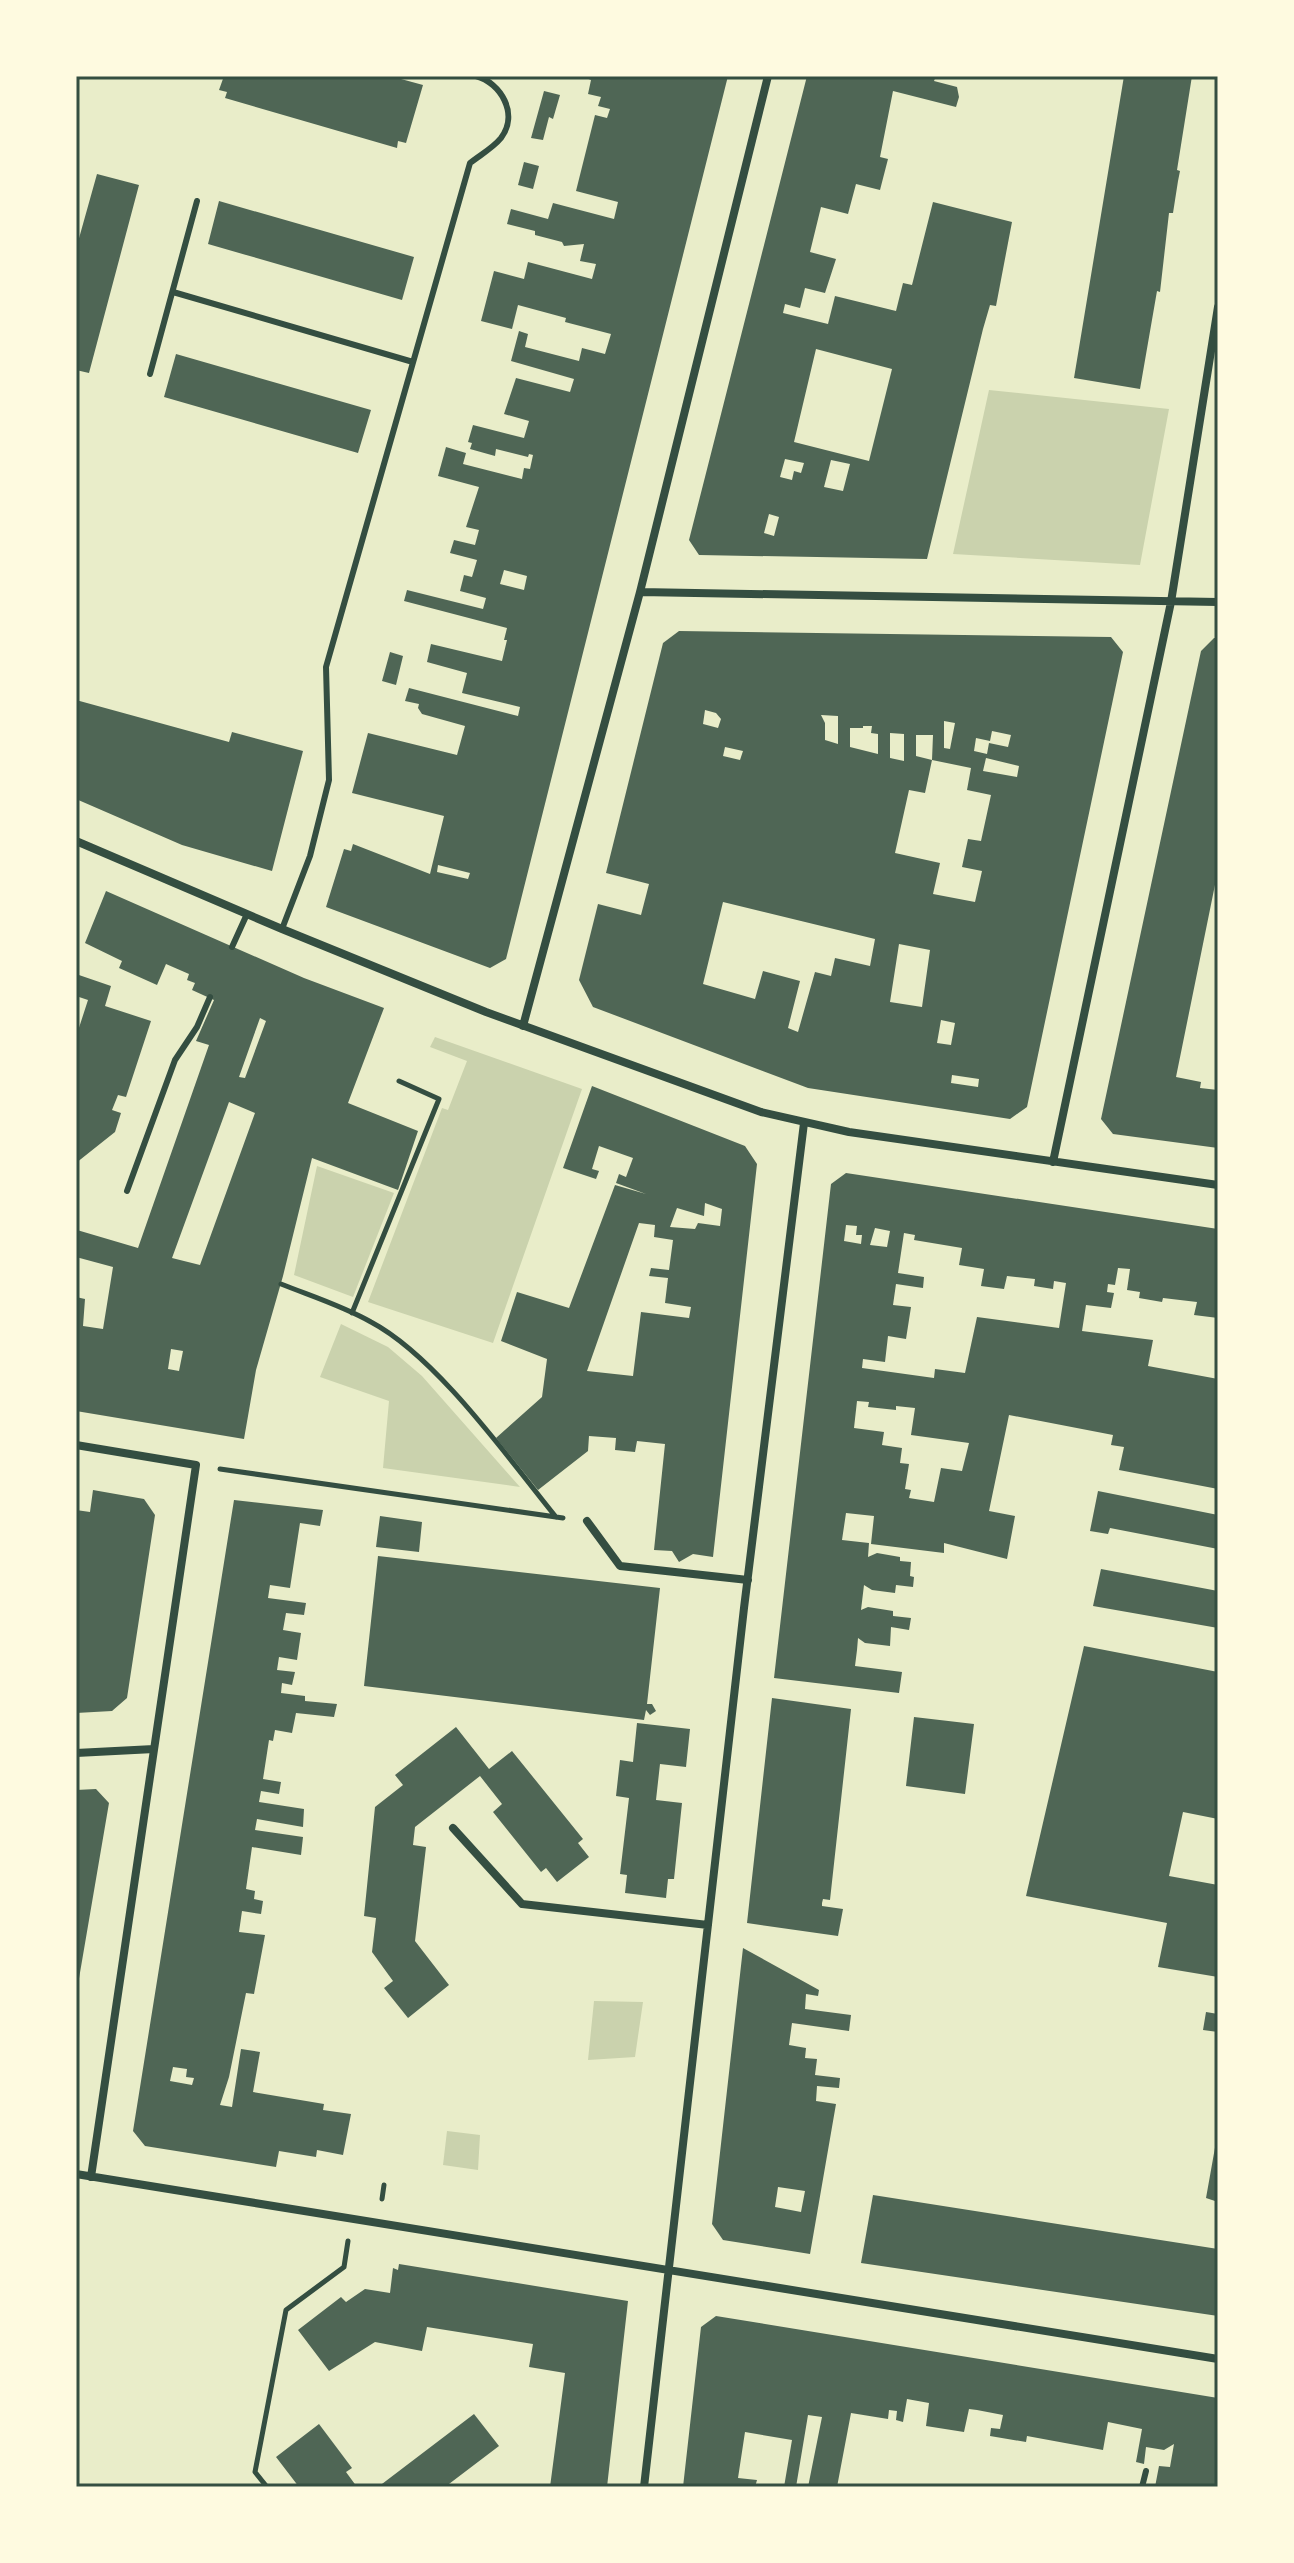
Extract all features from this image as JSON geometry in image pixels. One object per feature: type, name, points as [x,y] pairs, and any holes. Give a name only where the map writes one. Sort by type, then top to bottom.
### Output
[{"type":"street","points":[[523,1026],[640,592],[768,76]]},
{"type":"street","points":[[1053,1162],[1171,602],[1218,307]]},
{"type":"street","points":[[640,592],[1218,602]]},
{"type":"street","points":[[76,841],[282,929],[523,1026],[761,1112],[804,1123],[1218,1185]]},
{"type":"street","points":[[644,2487],[804,1123]]},
{"type":"street","points":[[76,1445],[196,1465],[91,2177]]},
{"type":"street","points":[[587,1521],[620,1566],[748,1580]]},
{"type":"street","points":[[76,1753],[154,1749]]},
{"type":"street","points":[[453,1828],[522,1904],[708,1925]]},
{"type":"street","points":[[76,2174],[1218,2359]]},
{"type":"lane","points":[[282,929],[310,856],[329,780],[326,667],[470,163],[503,135],[508,119],[501,90],[488,79],[476,76]]},
{"type":"lane","points":[[150,374],[197,201]]},
{"type":"lane","points":[[173,292],[413,362]]},
{"type":"lane","points":[[232,947],[247,914]]},
{"type":"lane","points":[[127,1191],[175,1060],[197,1027],[210,997]]},
{"type":"lane","points":[[1142,2487],[1146,2471]]},
{"type":"path","points":[[352,1313],[439,1099],[399,1081]]},
{"type":"path","points":[[281,1284],[373,1323],[423,1360],[557,1518]]},
{"type":"path","points":[[196,1465],[587,1521]]},
{"type":"path","points":[[267,2487],[255,2472],[286,2310],[344,2267],[350,2219]]},
{"type":"green space","points":[[989,390],[1169,409],[1140,565],[953,554]]},
{"type":"green space","points":[[435,1037],[582,1089],[493,1343],[368,1302],[442,1108],[448,1110],[467,1061],[430,1047]]},
{"type":"green space","points":[[317,1166],[394,1193],[353,1297],[294,1275]]},
{"type":"green space","points":[[341,1324],[388,1347],[422,1376],[520,1487],[383,1468],[389,1401],[320,1377]]},
{"type":"green space","points":[[594,2001],[643,2002],[635,2057],[588,2060]]},
{"type":"green space","points":[[447,2131],[480,2135],[478,2170],[443,2165]]},
{"type":"building","points":[[224,76],[390,76],[423,85],[406,143],[398,141],[397,148],[225,98],[227,92],[219,90]]},
{"type":"building","points":[[581,76],[728,76],[506,959],[490,968],[326,907],[344,849],[351,851],[353,844],[430,874],[444,816],[352,793],[368,733],[457,755],[465,726],[422,714],[419,704],[405,701],[409,688],[518,716],[520,707],[462,693],[467,673],[427,662],[431,644],[502,661],[507,628],[404,601],[407,590],[483,609],[486,598],[460,591],[464,575],[472,577],[477,560],[450,553],[454,540],[475,545],[479,530],[466,527],[479,487],[438,476],[446,447],[466,453],[463,464],[522,479],[524,468],[530,469],[533,455],[529,454],[528,457],[496,449],[495,456],[470,449],[472,443],[468,442],[473,425],[524,438],[529,421],[504,414],[516,378],[570,392],[574,379],[511,361],[519,331],[528,334],[525,347],[579,361],[582,348],[605,354],[611,334],[518,305],[512,329],[481,321],[494,271],[524,279],[528,262],[592,279],[596,264],[580,261],[584,244],[564,246],[562,242],[535,235],[535,231],[507,224],[511,209],[548,219],[553,203],[614,219],[618,202],[576,191],[595,115],[607,118],[610,109],[598,106],[601,97],[588,94],[591,80]],"holes":[[[504,570],[527,576],[524,590],[500,584]],[[438,865],[470,873],[468,879],[437,872]]]},
{"type":"building","points":[[807,76],[936,76],[934,81],[957,87],[959,97],[956,107],[893,91],[880,157],[888,159],[880,190],[856,184],[848,214],[821,207],[810,252],[836,259],[825,293],[805,288],[800,308],[785,304],[783,313],[828,324],[835,296],[896,311],[903,283],[912,285],[933,202],[1012,222],[996,306],[990,305],[983,329],[927,559],[699,555],[689,540]],"holes":[[[816,349],[892,369],[869,461],[794,442]],[[785,459],[804,463],[801,473],[794,471],[792,480],[780,477]],[[831,460],[850,464],[843,491],[824,487]],[[769,514],[779,517],[774,536],[764,533]]]},
{"type":"building","points":[[1124,76],[1192,76],[1173,213],[1169,213],[1160,292],[1157,291],[1140,389],[1074,378]]},
{"type":"building","points":[[544,91],[560,95],[553,119],[549,117],[543,140],[531,138]]},
{"type":"building","points":[[524,162],[539,166],[533,189],[518,185]]},
{"type":"building","points":[[97,174],[139,185],[89,373],[76,370],[76,249]]},
{"type":"building","points":[[219,201],[414,257],[402,300],[208,244]]},
{"type":"building","points":[[176,354],[371,410],[358,453],[164,397]]},
{"type":"building","points":[[679,631],[1111,637],[1123,652],[1027,1107],[1010,1119],[808,1088],[593,1007],[579,980],[598,904],[641,915],[649,884],[606,873],[663,643]],"holes":[[[705,710],[716,713],[721,719],[718,728],[703,724]],[[821,715],[838,716],[838,744],[825,740],[825,723]],[[944,721],[955,723],[950,749],[944,748]],[[872,726],[871,733],[878,734],[878,754],[850,747],[850,728]],[[992,731],[1011,735],[1008,747],[989,743],[987,754],[974,751],[976,738],[990,741]],[[890,733],[904,734],[904,761],[890,758]],[[916,735],[933,735],[932,760],[916,756]],[[725,747],[743,751],[740,760],[723,756]],[[986,758],[1019,766],[1017,777],[983,771]],[[932,760],[971,768],[967,790],[991,795],[981,841],[968,839],[962,867],[982,871],[975,902],[933,894],[940,863],[895,853],[909,790],[925,793]],[[723,902],[875,939],[870,966],[835,958],[831,976],[815,972],[798,1032],[788,1028],[800,981],[763,971],[755,999],[703,984]],[[899,944],[930,950],[922,1007],[890,1002]],[[941,1020],[955,1023],[951,1045],[937,1043]],[[952,1075],[979,1079],[978,1087],[951,1083]]]},
{"type":"building","points":[[1214,638],[1218,638],[1218,870],[1176,1077],[1201,1082],[1200,1088],[1218,1090],[1218,1148],[1113,1134],[1101,1119],[1201,651]]},
{"type":"building","points":[[390,652],[403,656],[396,685],[382,681]]},
{"type":"building","points":[[76,700],[229,742],[232,732],[303,751],[272,871],[182,845],[76,799]]},
{"type":"building","points":[[106,891],[304,978],[384,1008],[348,1103],[418,1131],[398,1190],[312,1158],[256,1370],[244,1439],[76,1411],[76,1297],[85,1299],[83,1326],[103,1329],[113,1267],[76,1257],[77,1230],[138,1248],[209,1045],[196,1041],[214,1000],[192,990],[195,983],[187,980],[189,974],[166,964],[157,985],[119,968],[122,961],[85,943]],"holes":[[[260,1018],[266,1021],[245,1078],[239,1077]],[[229,1102],[255,1113],[200,1265],[172,1258]],[[171,1349],[183,1351],[179,1371],[168,1369]]]},
{"type":"building","points":[[76,974],[111,986],[105,1006],[151,1021],[126,1097],[118,1095],[112,1110],[121,1113],[115,1132],[76,1163],[76,1037],[88,1000],[76,996]]},
{"type":"building","points":[[592,1086],[745,1146],[757,1164],[713,1557],[693,1554],[679,1562],[672,1551],[654,1550],[665,1444],[637,1441],[635,1452],[615,1450],[616,1438],[589,1436],[588,1451],[538,1490],[496,1438],[542,1397],[547,1359],[501,1341],[517,1292],[569,1308],[615,1185],[646,1194],[616,1183],[619,1174],[626,1177],[633,1158],[599,1146],[592,1169],[599,1171],[596,1179],[563,1168]],"holes":[[[705,1203],[722,1209],[720,1226],[698,1223],[695,1229],[670,1227],[677,1208],[704,1216]],[[639,1223],[655,1225],[654,1237],[673,1240],[669,1270],[651,1268],[649,1276],[668,1278],[665,1303],[691,1307],[689,1318],[641,1312],[633,1376],[587,1371]]]},
{"type":"building","points":[[846,1173],[1218,1229],[1218,1318],[1194,1315],[1197,1302],[1163,1298],[1162,1302],[1139,1298],[1140,1292],[1127,1290],[1130,1269],[1118,1268],[1115,1285],[1108,1284],[1107,1292],[1114,1293],[1111,1308],[1086,1305],[1082,1331],[1153,1340],[1148,1366],[1218,1379],[1218,1489],[1119,1470],[1124,1447],[1111,1445],[1113,1435],[1009,1415],[989,1511],[1015,1516],[1007,1559],[944,1543],[944,1553],[871,1544],[874,1516],[846,1513],[842,1540],[869,1543],[868,1557],[877,1553],[911,1562],[913,1587],[896,1585],[895,1593],[872,1590],[864,1585],[861,1610],[868,1607],[893,1611],[893,1616],[911,1618],[909,1630],[891,1627],[890,1646],[865,1643],[858,1638],[855,1666],[902,1672],[899,1693],[774,1678],[831,1184]],"holes":[[[846,1225],[857,1226],[856,1235],[862,1235],[861,1244],[844,1241]],[[875,1228],[890,1231],[887,1247],[870,1245]],[[904,1233],[915,1235],[914,1240],[962,1248],[959,1265],[984,1269],[981,1286],[1004,1289],[1007,1276],[1035,1279],[1034,1286],[1053,1289],[1054,1281],[1066,1283],[1059,1328],[977,1317],[965,1373],[935,1369],[934,1378],[862,1368],[863,1359],[885,1362],[888,1336],[906,1339],[911,1307],[893,1305],[896,1284],[923,1288],[924,1277],[898,1273]],[[857,1401],[869,1402],[868,1407],[896,1410],[896,1406],[915,1408],[911,1435],[969,1443],[962,1471],[941,1468],[934,1502],[909,1498],[911,1490],[905,1489],[909,1464],[900,1463],[902,1448],[882,1445],[884,1432],[854,1428]]]},
{"type":"building","points":[[93,1490],[144,1499],[155,1515],[127,1698],[112,1711],[76,1713],[76,1510],[90,1512]]},
{"type":"building","points":[[1098,1491],[1218,1515],[1218,1549],[1110,1528],[1108,1534],[1090,1531]]},
{"type":"building","points":[[234,1500],[323,1510],[320,1526],[300,1523],[290,1588],[270,1585],[268,1598],[306,1603],[304,1615],[286,1613],[283,1630],[301,1633],[297,1660],[279,1657],[277,1670],[295,1672],[292,1685],[282,1683],[281,1693],[305,1696],[305,1701],[337,1704],[334,1717],[296,1713],[292,1733],[275,1730],[273,1741],[269,1740],[263,1779],[281,1782],[279,1794],[261,1791],[259,1802],[304,1809],[303,1827],[257,1819],[255,1830],[303,1837],[301,1855],[252,1847],[246,1889],[255,1891],[254,1899],[263,1901],[261,1914],[242,1911],[239,1932],[265,1935],[254,1994],[246,1993],[229,2077],[220,2105],[232,2107],[241,2049],[260,2052],[253,2092],[324,2104],[323,2110],[351,2114],[343,2155],[317,2150],[316,2157],[279,2151],[276,2167],[145,2146],[133,2131]],"holes":[[[173,2067],[187,2069],[186,2077],[194,2078],[192,2085],[170,2081]]]},
{"type":"building","points":[[380,1516],[422,1522],[419,1552],[376,1547]]},
{"type":"building","points":[[378,1556],[660,1588],[647,1704],[652,1704],[656,1711],[650,1715],[646,1710],[644,1720],[364,1686]]},
{"type":"building","points":[[1101,1569],[1218,1591],[1218,1628],[1093,1606]]},
{"type":"building","points":[[1084,1646],[1218,1672],[1218,1819],[1183,1812],[1169,1876],[1218,1885],[1218,1977],[1158,1967],[1167,1923],[1026,1896]]},
{"type":"building","points":[[772,1698],[851,1709],[830,1900],[823,1899],[822,1903],[822,1906],[843,1909],[838,1936],[747,1923]]},
{"type":"building","points":[[914,1717],[974,1724],[965,1794],[906,1786]]},
{"type":"building","points":[[637,1723],[690,1729],[686,1767],[660,1764],[656,1800],[682,1803],[674,1879],[668,1879],[666,1898],[625,1893],[627,1875],[620,1874],[629,1798],[616,1796],[620,1760],[633,1762]]},
{"type":"building","points":[[456,1727],[489,1769],[512,1751],[583,1839],[578,1843],[589,1857],[557,1882],[546,1868],[541,1872],[493,1812],[502,1804],[480,1776],[415,1827],[413,1845],[426,1847],[415,1941],[449,1985],[408,2018],[384,1988],[393,1981],[372,1952],[376,1918],[364,1916],[375,1807],[403,1785],[395,1775]]},
{"type":"building","points":[[96,1789],[109,1803],[76,1996],[76,1790]]},
{"type":"building","points":[[743,1948],[819,1990],[818,1996],[806,1994],[805,2009],[851,2015],[849,2031],[792,2023],[789,2045],[806,2048],[805,2058],[817,2059],[815,2075],[840,2078],[839,2088],[817,2086],[816,2101],[836,2104],[810,2254],[723,2240],[712,2224]],"holes":[[[778,2187],[805,2191],[801,2212],[775,2207]]]},
{"type":"building","points":[[1206,2012],[1218,2014],[1218,2032],[1203,2030]]},
{"type":"building","points":[[1218,2142],[1218,2202],[1206,2198]]},
{"type":"building","points":[[873,2195],[1218,2249],[1218,2316],[861,2263]]},
{"type":"building","points":[[399,2264],[628,2301],[607,2487],[550,2487],[565,2373],[529,2367],[533,2344],[427,2327],[422,2351],[375,2342],[329,2371],[298,2330],[341,2297],[346,2302],[365,2289],[390,2293],[393,2268],[398,2270]]},
{"type":"building","points":[[716,2316],[1218,2398],[1218,2487],[1155,2487],[1159,2466],[1170,2467],[1174,2444],[1164,2450],[1146,2447],[1144,2464],[1136,2462],[1142,2429],[1108,2422],[1103,2450],[1027,2436],[1026,2442],[990,2436],[991,2428],[1000,2429],[1003,2415],[977,2410],[969,2409],[964,2432],[926,2426],[929,2403],[907,2399],[903,2422],[896,2420],[897,2411],[889,2410],[888,2419],[851,2413],[837,2487],[808,2487],[822,2417],[808,2415],[796,2487],[784,2487],[792,2440],[745,2432],[738,2478],[757,2480],[755,2487],[683,2487],[701,2327]]},
{"type":"building","points":[[474,2414],[499,2446],[445,2487],[378,2487]]},
{"type":"building","points":[[319,2424],[352,2468],[346,2472],[357,2487],[299,2487],[276,2457]]}]
